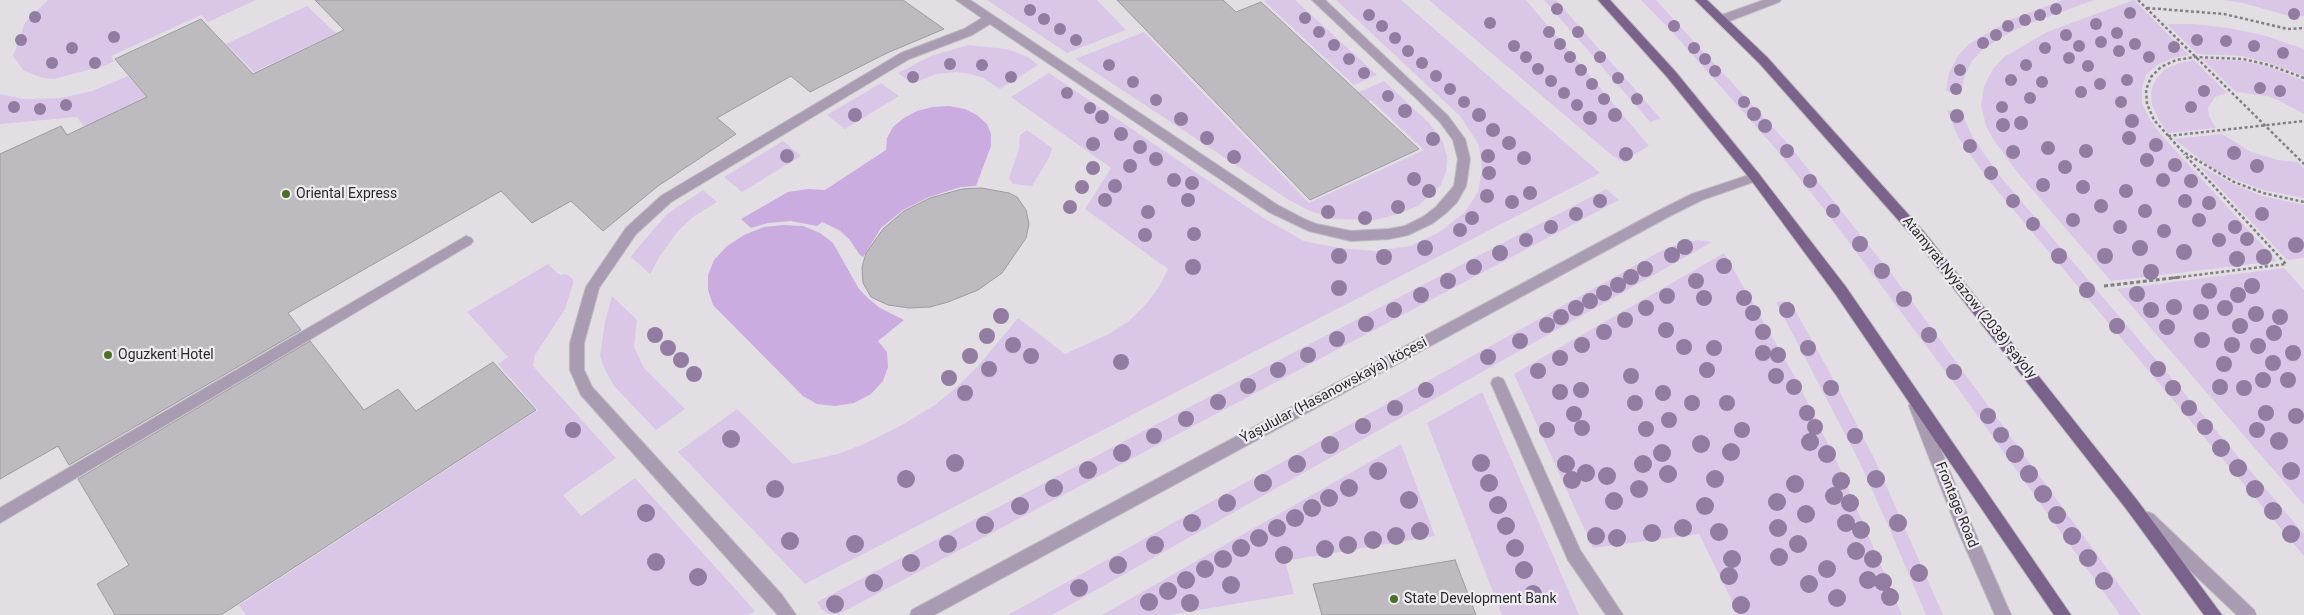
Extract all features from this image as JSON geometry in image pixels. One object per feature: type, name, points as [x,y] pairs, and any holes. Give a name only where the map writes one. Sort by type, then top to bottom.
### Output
[{"type":"main road","points":[[1604,0],[1671,74],[1755,178],[1841,291],[2063,615]]},
{"type":"main road","name":"Atamyrat Nyýazow (2038) şaýoly","points":[[1701,0],[1722,19],[1848,153],[1920,236],[2132,505],[2214,615]]},
{"type":"street","points":[[962,0],[1274,209],[1299,222],[1332,233],[1351,236],[1389,234],[1408,230],[1428,220],[1442,210],[1460,186],[1464,173],[1464,158],[1459,139],[1444,119],[1422,96],[1318,0]]},
{"type":"street","points":[[1722,19],[1776,0]]},
{"type":"street","points":[[788,615],[586,391],[577,370],[577,343],[593,288],[631,231],[666,199],[905,56],[968,32],[989,18]]},
{"type":"street","name":"Ýaşulular (Hasanowskaýa) köçesi","points":[[918,615],[1663,214],[1697,197],[1755,178]]},
{"type":"street","points":[[0,516],[466,241]]},
{"type":"street","points":[[1498,383],[1574,555],[1616,615]]},
{"type":"street","name":"Frontage Road","points":[[1912,394],[1964,526],[2003,615]]},
{"type":"street","points":[[2132,505],[2248,615]]},
{"type":"path","points":[[2138,0],[2304,164]]},
{"type":"path","points":[[2146,8],[2224,14],[2265,22],[2288,29],[2304,28]]},
{"type":"path","points":[[2104,286],[2286,264],[2154,120],[2147,104],[2146,90],[2151,77],[2161,67],[2176,60],[2195,57],[2243,59],[2269,65],[2304,78]]},
{"type":"path","points":[[2167,136],[2304,121]]},
{"type":"path","points":[[2182,151],[2234,182],[2262,193],[2304,202]]},
{"type":"shaded area","points":[[48,0],[256,0],[208,22],[201,15],[111,56],[114,61],[107,65],[54,79],[43,78],[24,71],[13,56],[25,23]]},
{"type":"shaded area","points":[[987,0],[1097,0],[1126,30],[1067,53]]},
{"type":"shaded area","points":[[1295,0],[1377,75],[1354,85],[1264,1]]},
{"type":"shaded area","points":[[1336,0],[1401,0],[1600,173],[805,584],[678,452],[737,409],[793,464],[838,454],[864,444],[902,425],[935,405],[978,366],[1018,318],[1065,354],[1109,334],[1129,321],[1146,304],[1159,287],[1168,269],[1085,209],[1111,168],[1011,97],[1049,73],[1265,219],[1304,241],[1339,248],[1375,251],[1410,246],[1438,233],[1464,213],[1478,192],[1482,170],[1479,145],[1460,116]]},
{"type":"shaded area","points":[[1429,0],[1526,0],[1649,146],[1630,157],[1626,163],[1614,157]]},
{"type":"shaded area","points":[[1544,0],[1556,0],[1661,119],[1650,122]]},
{"type":"shaded area","points":[[1641,0],[1656,0],[1789,145],[1897,281],[2141,615],[2120,615],[1957,387],[1824,209],[1775,148],[1675,35]]},
{"type":"shaded area","points":[[2063,0],[2094,0],[2023,26],[2000,38],[1982,50],[1972,61],[1964,78],[1961,95],[1946,91],[1949,73],[1958,56],[1969,44],[2012,19]]},
{"type":"shaded area","points":[[2134,0],[2189,55],[2173,58],[2157,65],[2146,75],[2142,88],[2142,103],[2150,120],[2163,137],[2277,261],[2111,281],[2017,172],[1993,139],[1986,126],[1981,105],[1984,86],[1993,69],[2004,57],[2047,32]]},
{"type":"shaded area","points":[[2224,0],[2304,0],[2304,16],[2293,17],[2243,3]]},
{"type":"shaded area","points":[[307,6],[336,33],[254,72],[226,44]]},
{"type":"shaded area","points":[[2167,24],[2194,24],[2229,28],[2266,36],[2304,49],[2304,76],[2269,63],[2242,56],[2197,54]]},
{"type":"shaded area","points":[[1144,32],[1309,203],[1424,150],[1371,100],[1362,104],[1352,95],[1384,81],[1429,123],[1443,142],[1447,157],[1446,171],[1441,185],[1418,206],[1375,220],[1334,219],[1310,211],[1289,200],[1075,59]]},
{"type":"shaded area","points":[[968,45],[1007,49],[1028,57],[1038,65],[1000,89],[983,78],[970,74],[956,72],[936,74],[912,84],[898,73],[931,56]]},
{"type":"shaded area","points":[[2202,59],[2244,61],[2269,67],[2304,81],[2304,114],[2267,96],[2236,92]]},
{"type":"shaded area","points":[[2194,60],[2227,93],[2215,97],[2208,108],[2209,116],[2216,128],[2168,133],[2152,105],[2151,91],[2156,79],[2165,69]]},
{"type":"shaded area","points":[[128,76],[147,97],[84,127],[77,117],[0,124],[0,94],[24,99],[61,98],[92,91]]},
{"type":"shaded area","points":[[881,83],[899,96],[845,129],[827,115]]},
{"type":"shaded area","points":[[949,106],[965,109],[977,115],[987,124],[991,134],[991,146],[976,186],[961,187],[929,197],[903,210],[881,228],[863,257],[839,230],[822,222],[817,226],[791,221],[768,223],[751,228],[741,219],[788,192],[808,189],[825,190],[886,150],[887,138],[893,127],[904,118],[917,111]]},
{"type":"shaded area","points":[[1947,110],[1962,113],[1972,136],[1999,175],[2304,534],[2304,556],[1986,177],[1958,137]]},
{"type":"shaded area","points":[[1027,130],[1052,148],[1049,158],[1032,186],[1013,184],[1009,178],[1019,149],[1020,135]]},
{"type":"shaded area","points":[[2222,134],[2251,152],[2278,160],[2297,162],[2304,168],[2304,198],[2263,190],[2236,180],[2210,167],[2174,139]]},
{"type":"shaded area","points":[[783,141],[801,156],[742,192],[724,177]]},
{"type":"shaded area","points":[[2198,165],[2233,184],[2262,196],[2304,205],[2304,258],[2287,260]]},
{"type":"shaded area","points":[[1606,189],[1619,200],[839,614],[828,614],[821,609],[817,602]]},
{"type":"shaded area","points":[[703,190],[717,202],[693,217],[678,231],[650,274],[631,257],[667,214]]},
{"type":"shaded area","points":[[803,226],[820,233],[833,243],[859,289],[880,308],[904,320],[878,341],[887,352],[888,367],[883,381],[871,394],[854,403],[835,406],[817,404],[803,396],[713,305],[708,290],[708,275],[714,260],[727,246],[744,235],[764,227]]},
{"type":"shaded area","points":[[1698,240],[1712,242],[1052,615],[1008,615],[1661,251],[1678,244]]},
{"type":"shaded area","points":[[1724,253],[1795,377],[1837,462],[1902,615],[1739,615],[1699,534],[1593,548],[1514,374]]},
{"type":"shaded area","points":[[548,264],[557,273],[561,275],[566,274],[573,279],[573,284],[565,309],[535,355],[533,366],[616,458],[563,495],[581,516],[635,478],[755,611],[748,615],[246,615],[239,605],[538,410],[498,364],[508,357],[467,312]]},
{"type":"shaded area","points":[[2284,268],[2304,290],[2304,505],[2117,289]]},
{"type":"shaded area","points":[[612,296],[637,320],[634,347],[644,368],[685,409],[656,430],[614,386],[600,356],[605,322]]},
{"type":"shaded area","points":[[1790,301],[1874,458],[1943,615],[1926,615],[1858,459],[1776,302]]},
{"type":"shaded area","points":[[1482,392],[1579,615],[1502,615],[1427,423]]},
{"type":"shaded area","points":[[1401,444],[1435,536],[1285,561],[1294,594],[1169,615],[1102,615]]},
{"type":"building","name":"Oguzkent Hotel","points":[[315,0],[903,0],[944,29],[887,53],[810,92],[791,76],[717,118],[736,134],[658,186],[603,231],[571,201],[532,223],[501,191],[288,313],[301,330],[69,465],[58,446],[0,479],[0,154],[61,126],[67,135],[147,97],[115,59],[201,19],[253,74],[344,30]]},
{"type":"building","points":[[1117,0],[1223,0],[1236,12],[1261,2],[1419,149],[1310,200]]},
{"type":"building","points":[[981,188],[1009,193],[1017,197],[1026,210],[1029,224],[1026,238],[1002,273],[978,290],[930,307],[909,308],[888,305],[871,297],[863,283],[862,267],[866,253],[883,229],[904,211],[930,198],[962,189]]},
{"type":"building","points":[[310,341],[364,410],[398,389],[416,411],[493,362],[536,410],[221,615],[115,615],[97,584],[129,565],[78,479]]},
{"type":"building","name":"State Development Bank","points":[[1455,560],[1476,615],[1322,615],[1313,584]]},
{"type":"place","name":"Oriental Express","points":[[286,194]]},
{"type":"place","name":"Oguzkent Hotel","points":[[108,355]]},
{"type":"place","name":"State Development Bank","points":[[1394,599]]}]
